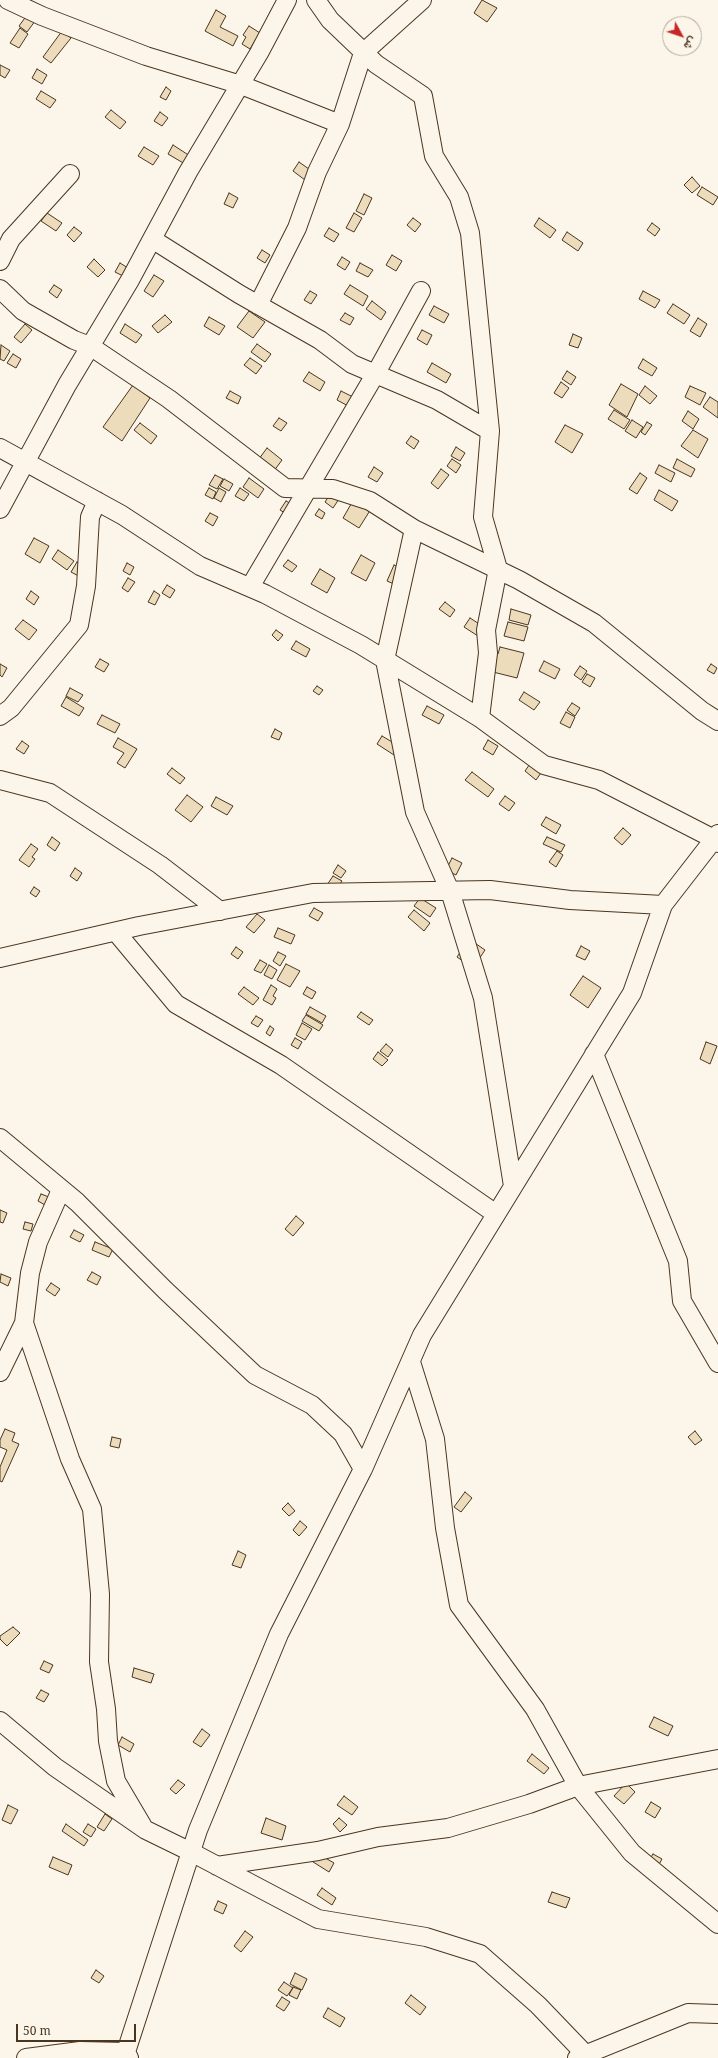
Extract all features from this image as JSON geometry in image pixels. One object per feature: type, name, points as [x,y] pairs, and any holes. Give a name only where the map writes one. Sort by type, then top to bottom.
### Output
[{"type":"street","points":[[8,0],[42,16],[146,56],[241,84],[340,124]]},
{"type":"street","points":[[0,509],[67,384],[130,280],[188,172],[241,84],[287,0]]},
{"type":"street","points":[[316,0],[330,20],[363,53],[376,64],[423,96],[434,156],[459,197],[470,233],[490,431],[482,517],[498,569],[486,630],[488,653],[480,718]]},
{"type":"street","points":[[258,305],[297,228],[316,172],[340,124],[363,53],[422,0]]},
{"type":"street","points":[[0,261],[11,240],[70,174]]},
{"type":"street","points":[[152,239],[258,305],[320,340],[352,364],[437,400],[490,431]]},
{"type":"street","points":[[0,289],[23,311],[74,340],[90,346],[169,399],[285,488],[333,489],[370,501],[414,529],[519,580],[594,623],[702,711],[718,721]]},
{"type":"street","points":[[250,587],[376,374],[421,291]]},
{"type":"street","points":[[0,448],[122,515],[200,566],[250,587],[385,660],[480,718],[544,765],[598,780],[717,839],[663,904],[632,993],[422,1335],[363,1469],[279,1634],[191,1852],[126,2056],[80,2051],[26,2058]]},
{"type":"street","points":[[0,716],[11,708],[79,625],[86,586],[90,517],[97,501]]},
{"type":"street","points":[[414,529],[385,660],[415,812],[450,891],[483,998],[513,1186]]},
{"type":"street","points":[[0,780],[50,793],[160,865],[220,911]]},
{"type":"street","points":[[0,958],[116,932],[312,892],[490,890],[570,900],[663,904]]},
{"type":"street","points":[[116,932],[176,1004],[282,1064],[496,1214]]},
{"type":"street","points":[[594,1054],[678,1262],[682,1300],[718,1363]]},
{"type":"street","points":[[0,1138],[77,1202],[164,1290],[255,1375],[312,1405],[342,1434],[363,1469]]},
{"type":"street","points":[[0,1372],[24,1323],[30,1273],[38,1242],[61,1190]]},
{"type":"street","points":[[24,1323],[70,1459],[92,1509],[100,1594],[99,1662],[106,1709],[108,1741],[116,1781],[146,1830]]},
{"type":"street","points":[[411,1362],[436,1439],[445,1528],[459,1605],[535,1709],[578,1786],[632,1853],[718,1924]]},
{"type":"street","points":[[0,1721],[55,1768],[146,1830],[318,1919],[426,1937],[480,1954],[538,2005],[581,2056],[688,2013],[718,2014]]},
{"type":"street","points":[[217,1866],[318,1851],[378,1837],[448,1828],[529,1804],[578,1786],[718,1759]]},
{"type":"building","points":[[482,0],[497,8],[487,22],[474,13]]},
{"type":"building","points":[[216,10],[226,16],[220,27],[238,36],[233,46],[205,31]]},
{"type":"building","points":[[30,11],[38,17],[27,32],[19,26]]},
{"type":"building","points":[[249,26],[260,33],[250,49],[242,44],[246,37],[243,35]]},
{"type":"building","points":[[20,28],[28,34],[19,48],[10,43]]},
{"type":"building","points":[[62,31],[71,38],[51,63],[43,57]]},
{"type":"building","points":[[0,65],[10,70],[5,78],[0,75]]},
{"type":"building","points":[[37,69],[47,75],[42,84],[32,78]]},
{"type":"building","points":[[166,87],[171,91],[166,100],[160,97]]},
{"type":"building","points":[[41,91],[56,100],[50,108],[36,99]]},
{"type":"building","points":[[111,110],[126,122],[120,129],[105,117]]},
{"type":"building","points":[[160,112],[168,118],[162,126],[154,121]]},
{"type":"building","points":[[173,145],[190,156],[185,164],[168,154]]},
{"type":"building","points":[[144,147],[159,156],[153,165],[138,156]]},
{"type":"building","points":[[299,162],[316,174],[309,183],[293,171]]},
{"type":"building","points":[[692,177],[700,186],[692,193],[684,185]]},
{"type":"building","points":[[702,187],[718,197],[713,205],[697,195]]},
{"type":"building","points":[[229,193],[238,198],[233,208],[224,204]]},
{"type":"building","points":[[364,194],[372,198],[364,215],[356,211]]},
{"type":"building","points":[[47,213],[62,223],[56,231],[41,221]]},
{"type":"building","points":[[354,213],[362,218],[354,232],[346,228]]},
{"type":"building","points":[[413,218],[421,224],[415,232],[407,225]]},
{"type":"building","points":[[539,218],[556,230],[550,238],[534,226]]},
{"type":"building","points":[[652,223],[660,229],[655,236],[647,230]]},
{"type":"building","points":[[74,227],[82,233],[74,242],[67,235]]},
{"type":"building","points":[[329,228],[339,234],[334,242],[324,236]]},
{"type":"building","points":[[567,232],[583,243],[578,251],[562,240]]},
{"type":"building","points":[[262,250],[270,255],[265,263],[257,258]]},
{"type":"building","points":[[392,255],[402,261],[396,271],[386,265]]},
{"type":"building","points":[[342,257],[350,262],[345,270],[337,265]]},
{"type":"building","points":[[94,259],[105,270],[98,277],[87,267]]},
{"type":"building","points":[[120,263],[128,268],[123,276],[115,272]]},
{"type":"building","points":[[360,263],[373,270],[368,277],[356,271]]},
{"type":"building","points":[[154,275],[164,281],[153,297],[144,291]]},
{"type":"building","points":[[54,285],[62,290],[57,298],[49,292]]},
{"type":"building","points":[[350,285],[368,296],[363,306],[344,294]]},
{"type":"building","points":[[310,291],[317,295],[311,304],[304,300]]},
{"type":"building","points":[[643,291],[660,300],[655,308],[639,299]]},
{"type":"building","points":[[372,301],[386,312],[381,320],[366,309]]},
{"type":"building","points":[[673,304],[690,315],[684,324],[667,313]]},
{"type":"building","points":[[434,306],[449,314],[444,323],[429,315]]},
{"type":"building","points":[[249,311],[265,322],[253,338],[237,327]]},
{"type":"building","points":[[345,313],[354,318],[350,325],[340,320]]},
{"type":"building","points":[[165,315],[172,322],[158,333],[152,326]]},
{"type":"building","points":[[209,317],[225,326],[219,335],[204,326]]},
{"type":"building","points":[[698,318],[707,324],[700,337],[690,331]]},
{"type":"building","points":[[25,324],[32,330],[21,343],[14,337]]},
{"type":"building","points":[[125,324],[142,335],[136,343],[120,333]]},
{"type":"building","points":[[422,330],[432,335],[427,345],[417,339]]},
{"type":"building","points":[[573,334],[582,338],[578,348],[569,345]]},
{"type":"building","points":[[257,344],[271,354],[265,362],[251,352]]},
{"type":"building","points":[[1,345],[10,351],[4,361],[0,359]]},
{"type":"building","points":[[13,354],[21,359],[16,368],[7,363]]},
{"type":"building","points":[[250,358],[262,366],[256,374],[244,365]]},
{"type":"building","points":[[643,359],[657,368],[652,376],[638,368]]},
{"type":"building","points":[[432,363],[451,374],[446,383],[427,372]]},
{"type":"building","points":[[567,371],[576,377],[571,385],[562,379]]},
{"type":"building","points":[[309,372],[325,382],[320,391],[303,381]]},
{"type":"building","points":[[561,382],[569,388],[562,398],[554,393]]},
{"type":"building","points":[[621,384],[638,394],[627,417],[609,405]]},
{"type":"building","points":[[133,385],[150,398],[122,441],[103,427]]},
{"type":"building","points":[[645,386],[657,396],[650,404],[639,395]]},
{"type":"building","points":[[690,386],[706,393],[700,405],[685,397]]},
{"type":"building","points":[[230,391],[241,397],[238,404],[226,398]]},
{"type":"building","points":[[341,391],[357,399],[352,408],[337,400]]},
{"type":"building","points":[[710,397],[718,402],[718,418],[703,407]]},
{"type":"building","points":[[614,410],[630,420],[624,429],[608,419]]},
{"type":"building","points":[[688,411],[699,419],[693,429],[682,421]]},
{"type":"building","points":[[279,418],[287,423],[281,431],[273,426]]},
{"type":"building","points":[[632,420],[643,427],[636,438],[625,431]]},
{"type":"building","points":[[647,422],[652,425],[645,435],[641,432]]},
{"type":"building","points":[[140,423],[157,436],[151,444],[134,430]]},
{"type":"building","points":[[565,425],[583,434],[572,453],[555,442]]},
{"type":"building","points":[[693,430],[708,439],[698,458],[681,446]]},
{"type":"building","points":[[411,436],[419,441],[414,449],[406,443]]},
{"type":"building","points":[[456,447],[465,453],[460,461],[451,456]]},
{"type":"building","points":[[267,448],[282,460],[271,475],[256,463]]},
{"type":"building","points":[[452,459],[461,465],[456,473],[447,466]]},
{"type":"building","points":[[677,459],[695,469],[691,477],[673,468]]},
{"type":"building","points":[[659,465],[675,473],[671,482],[655,473]]},
{"type":"building","points":[[374,467],[383,473],[377,482],[368,477]]},
{"type":"building","points":[[441,469],[449,475],[438,489],[431,483]]},
{"type":"building","points":[[640,473],[647,478],[637,494],[629,489]]},
{"type":"building","points":[[215,475],[223,479],[217,489],[209,485]]},
{"type":"building","points":[[249,478],[264,489],[258,498],[243,487]]},
{"type":"building","points":[[224,479],[233,484],[229,491],[220,486]]},
{"type":"building","points":[[335,487],[343,493],[333,508],[325,502]]},
{"type":"building","points":[[209,488],[216,492],[213,499],[205,495]]},
{"type":"building","points":[[219,488],[226,492],[221,502],[214,498]]},
{"type":"building","points":[[240,488],[249,494],[244,501],[235,496]]},
{"type":"building","points":[[659,490],[678,501],[672,511],[654,500]]},
{"type":"building","points":[[354,499],[371,509],[359,528],[343,518]]},
{"type":"building","points":[[286,501],[295,506],[290,516],[280,510]]},
{"type":"building","points":[[319,509],[325,513],[322,519],[315,515]]},
{"type":"building","points":[[210,513],[218,517],[213,526],[205,521]]},
{"type":"building","points":[[34,538],[49,546],[40,563],[25,554]]},
{"type":"building","points":[[58,550],[74,561],[67,570],[52,559]]},
{"type":"building","points":[[361,555],[375,563],[366,581],[351,573]]},
{"type":"building","points":[[288,560],[297,566],[292,572],[283,566]]},
{"type":"building","points":[[77,562],[92,570],[86,580],[71,572]]},
{"type":"building","points":[[127,563],[134,567],[130,575],[123,571]]},
{"type":"building","points":[[394,565],[402,569],[394,584],[387,581]]},
{"type":"building","points":[[320,569],[335,578],[327,593],[311,584]]},
{"type":"building","points":[[128,578],[135,582],[128,592],[122,588]]},
{"type":"building","points":[[167,585],[175,590],[170,598],[162,593]]},
{"type":"building","points":[[31,591],[39,597],[34,605],[26,599]]},
{"type":"building","points":[[154,591],[160,595],[155,605],[148,602]]},
{"type":"building","points":[[445,602],[455,610],[450,617],[439,609]]},
{"type":"building","points":[[511,609],[531,615],[528,625],[509,620]]},
{"type":"building","points":[[470,618],[484,627],[478,636],[464,627]]},
{"type":"building","points":[[23,620],[37,630],[29,640],[15,629]]},
{"type":"building","points":[[508,622],[528,627],[524,641],[504,636]]},
{"type":"building","points":[[276,630],[283,635],[278,641],[272,635]]},
{"type":"building","points":[[296,641],[310,649],[306,657],[291,649]]},
{"type":"building","points":[[500,647],[524,653],[517,678],[493,672],[491,652],[498,654]]},
{"type":"building","points":[[100,659],[109,664],[104,672],[95,667]]},
{"type":"building","points":[[544,661],[560,669],[555,679],[539,671]]},
{"type":"building","points":[[0,664],[7,668],[2,677],[0,675]]},
{"type":"building","points":[[711,664],[717,668],[714,674],[707,670]]},
{"type":"building","points":[[580,666],[587,671],[581,680],[574,675]]},
{"type":"building","points":[[587,674],[595,678],[590,687],[582,682]]},
{"type":"building","points":[[317,686],[323,690],[319,695],[313,691]]},
{"type":"building","points":[[70,688],[83,695],[78,702],[66,696]]},
{"type":"building","points":[[524,692],[540,702],[534,710],[519,700]]},
{"type":"building","points":[[66,697],[84,708],[79,716],[61,706]]},
{"type":"building","points":[[572,703],[580,708],[575,716],[567,710]]},
{"type":"building","points":[[427,706],[444,715],[439,724],[422,715]]},
{"type":"building","points":[[566,712],[575,717],[570,728],[560,723]]},
{"type":"building","points":[[102,715],[120,724],[115,733],[97,724]]},
{"type":"building","points":[[275,729],[282,733],[279,740],[271,737]]},
{"type":"building","points":[[382,736],[399,746],[394,755],[377,744]]},
{"type":"building","points":[[118,738],[137,749],[125,768],[117,763],[124,753],[113,747]]},
{"type":"building","points":[[488,740],[498,746],[493,755],[483,749]]},
{"type":"building","points":[[22,741],[29,746],[24,754],[16,749]]},
{"type":"building","points":[[532,761],[543,770],[536,780],[525,771]]},
{"type":"building","points":[[172,768],[185,778],[180,784],[167,774]]},
{"type":"building","points":[[472,772],[494,789],[488,797],[465,780]]},
{"type":"building","points":[[187,795],[203,807],[191,822],[175,810]]},
{"type":"building","points":[[505,796],[515,803],[509,811],[499,804]]},
{"type":"building","points":[[216,797],[233,806],[227,815],[211,806]]},
{"type":"building","points":[[546,817],[561,825],[556,834],[541,825]]},
{"type":"building","points":[[623,828],[631,835],[622,845],[614,838]]},
{"type":"building","points":[[52,837],[60,843],[55,851],[47,845]]},
{"type":"building","points":[[547,837],[565,845],[561,852],[543,844]]},
{"type":"building","points":[[31,844],[38,849],[32,857],[35,859],[29,867],[19,860]]},
{"type":"building","points":[[557,851],[563,855],[556,867],[549,862]]},
{"type":"building","points":[[452,858],[462,863],[456,875],[446,870]]},
{"type":"building","points":[[338,865],[346,871],[341,878],[333,873]]},
{"type":"building","points":[[75,868],[82,873],[77,881],[70,876]]},
{"type":"building","points":[[333,876],[342,881],[330,900],[321,894]]},
{"type":"building","points":[[34,887],[40,891],[36,897],[30,893]]},
{"type":"building","points":[[420,898],[436,908],[430,917],[414,906]]},
{"type":"building","points":[[314,908],[323,913],[318,921],[309,916]]},
{"type":"building","points":[[414,910],[430,923],[424,931],[408,917]]},
{"type":"building","points":[[257,914],[265,920],[254,933],[246,927]]},
{"type":"building","points":[[278,928],[295,935],[291,944],[274,937]]},
{"type":"building","points":[[469,939],[485,950],[473,968],[457,957]]},
{"type":"building","points":[[581,946],[590,951],[585,960],[576,956]]},
{"type":"building","points":[[236,947],[243,952],[238,959],[231,954]]},
{"type":"building","points":[[278,952],[286,956],[280,966],[273,961]]},
{"type":"building","points":[[260,960],[267,964],[261,973],[254,970]]},
{"type":"building","points":[[286,964],[300,971],[290,987],[277,980]]},
{"type":"building","points":[[269,965],[277,970],[272,979],[264,975]]},
{"type":"building","points":[[583,976],[601,988],[588,1008],[570,995]]},
{"type":"building","points":[[271,985],[277,989],[273,996],[276,998],[272,1005],[263,1000]]},
{"type":"building","points":[[244,987],[259,998],[253,1005],[238,994]]},
{"type":"building","points":[[307,987],[316,992],[312,999],[303,994]]},
{"type":"building","points":[[310,1007],[326,1016],[322,1023],[306,1014]]},
{"type":"building","points":[[361,1012],[373,1020],[369,1025],[357,1017]]},
{"type":"building","points":[[306,1015],[323,1025],[319,1031],[302,1021]]},
{"type":"building","points":[[256,1016],[263,1020],[258,1027],[251,1023]]},
{"type":"building","points":[[302,1023],[312,1029],[305,1040],[296,1035]]},
{"type":"building","points":[[270,1026],[274,1029],[270,1036],[266,1033]]},
{"type":"building","points":[[295,1038],[302,1042],[298,1049],[291,1045]]},
{"type":"building","points":[[706,1042],[717,1046],[710,1064],[700,1059]]},
{"type":"building","points":[[386,1044],[393,1050],[388,1057],[380,1051]]},
{"type":"building","points":[[378,1052],[388,1060],[382,1066],[373,1059]]},
{"type":"building","points":[[41,1194],[49,1197],[45,1205],[38,1201]]},
{"type":"building","points":[[0,1210],[7,1213],[3,1223],[0,1222]]},
{"type":"building","points":[[296,1216],[304,1223],[293,1236],[285,1229]]},
{"type":"building","points":[[25,1222],[33,1224],[31,1231],[23,1229]]},
{"type":"building","points":[[74,1230],[84,1235],[80,1242],[70,1237]]},
{"type":"building","points":[[95,1242],[113,1249],[109,1257],[92,1250]]},
{"type":"building","points":[[92,1272],[101,1277],[97,1285],[87,1280]]},
{"type":"building","points":[[1,1274],[11,1278],[8,1286],[0,1282]]},
{"type":"building","points":[[51,1283],[60,1289],[55,1296],[46,1290]]},
{"type":"building","points":[[5,1429],[15,1433],[12,1441],[19,1444],[2,1482],[0,1481],[0,1467],[7,1450],[0,1447],[0,1440]]},
{"type":"building","points":[[695,1431],[702,1440],[695,1445],[688,1437]]},
{"type":"building","points":[[112,1437],[121,1439],[119,1448],[110,1446]]},
{"type":"building","points":[[465,1492],[472,1498],[461,1512],[454,1507]]},
{"type":"building","points":[[288,1503],[295,1511],[289,1516],[282,1509]]},
{"type":"building","points":[[300,1521],[307,1527],[299,1536],[293,1530]]},
{"type":"building","points":[[238,1551],[246,1555],[241,1568],[232,1565]]},
{"type":"building","points":[[13,1627],[20,1633],[7,1646],[0,1639],[0,1636]]},
{"type":"building","points":[[44,1661],[53,1665],[49,1673],[40,1669]]},
{"type":"building","points":[[134,1668],[154,1674],[151,1683],[132,1677]]},
{"type":"building","points":[[41,1690],[49,1694],[44,1702],[36,1698]]},
{"type":"building","points":[[654,1717],[673,1726],[668,1736],[649,1727]]},
{"type":"building","points":[[202,1729],[210,1735],[201,1747],[193,1742]]},
{"type":"building","points":[[122,1737],[134,1744],[130,1752],[118,1745]]},
{"type":"building","points":[[532,1754],[549,1768],[544,1774],[527,1761]]},
{"type":"building","points":[[178,1780],[185,1785],[176,1794],[170,1789]]},
{"type":"building","points":[[626,1783],[635,1792],[624,1804],[614,1796]]},
{"type":"building","points":[[344,1796],[358,1807],[352,1815],[337,1805]]},
{"type":"building","points":[[651,1802],[661,1808],[655,1818],[645,1812]]},
{"type":"building","points":[[8,1805],[18,1810],[11,1824],[2,1820]]},
{"type":"building","points":[[105,1814],[112,1819],[104,1831],[97,1827]]},
{"type":"building","points":[[266,1818],[286,1826],[282,1840],[261,1833]]},
{"type":"building","points":[[339,1818],[347,1825],[340,1832],[333,1824]]},
{"type":"building","points":[[66,1824],[88,1840],[84,1846],[62,1831]]},
{"type":"building","points":[[88,1824],[96,1829],[91,1837],[83,1832]]},
{"type":"building","points":[[315,1852],[334,1863],[329,1872],[310,1860]]},
{"type":"building","points":[[653,1854],[662,1859],[657,1868],[648,1862]]},
{"type":"building","points":[[53,1857],[72,1865],[68,1875],[49,1867]]},
{"type":"building","points":[[322,1888],[336,1898],[332,1905],[317,1895]]},
{"type":"building","points":[[552,1892],[570,1898],[566,1908],[548,1902]]},
{"type":"building","points":[[218,1901],[227,1905],[223,1914],[214,1910]]},
{"type":"building","points":[[245,1931],[253,1937],[241,1952],[234,1946]]},
{"type":"building","points":[[96,1970],[104,1976],[99,1983],[91,1978]]},
{"type":"building","points":[[295,1973],[307,1979],[302,1990],[290,1984]]},
{"type":"building","points":[[284,1982],[293,1988],[287,1996],[278,1990]]},
{"type":"building","points":[[293,1987],[301,1990],[297,1999],[289,1995]]},
{"type":"building","points":[[411,1995],[426,2007],[420,2015],[405,2003]]},
{"type":"building","points":[[282,1997],[290,2002],[284,2011],[276,2006]]},
{"type":"building","points":[[328,2008],[345,2018],[340,2027],[323,2017]]}]
